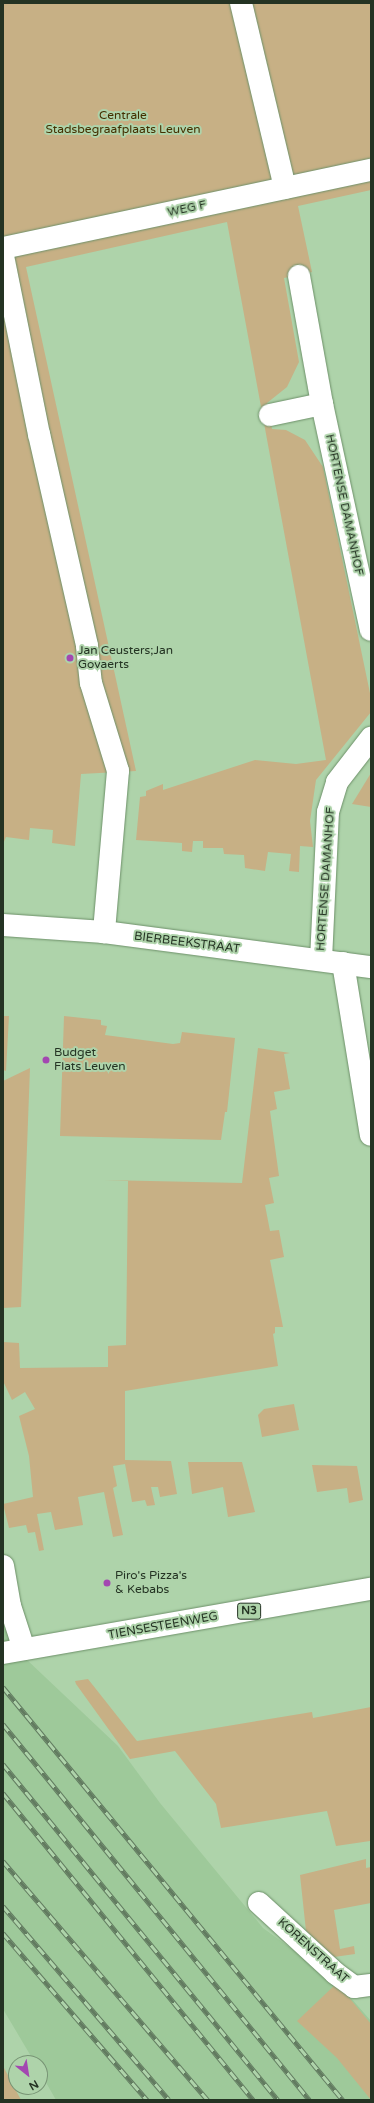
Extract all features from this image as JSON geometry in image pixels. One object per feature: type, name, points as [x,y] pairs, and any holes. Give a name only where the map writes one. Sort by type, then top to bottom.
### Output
[{"type":"street","points":[[242,3],[285,188]]},
{"type":"street","name":"WEG F","points":[[3,248],[371,170]]},
{"type":"street","points":[[3,256],[6,295],[87,646],[91,683],[118,771],[104,932]]},
{"type":"street","name":"HORTENSE DAMANHOF","points":[[299,276],[322,404],[371,630]]},
{"type":"street","points":[[270,415],[322,404]]},
{"type":"street","name":"HORTENSE DAMANHOF","points":[[320,960],[328,812],[337,782],[371,738]]},
{"type":"street","name":"BIERBEEKSTRAAT","points":[[3,925],[104,932],[371,967]]},
{"type":"street","points":[[343,963],[371,1135]]},
{"type":"street","points":[[3,1566],[10,1606],[10,1652]]},
{"type":"street","name":"TIENSESTEENWEG","points":[[10,1652],[371,1589]]},
{"type":"street","name":"KORENSTRAAT","points":[[259,1903],[335,1973],[354,1987],[371,1985]]},
{"type":"shaded area","points":[[3,1613],[26,1659],[118,1746],[160,1803],[263,1928],[337,1982],[371,2021],[371,2100],[56,2100],[48,2086],[48,2055],[30,2055],[3,2009]]},
{"type":"green space","name":"Centrale Stadsbegraafplaats Leuven","points":[[3,3],[371,3],[371,190],[298,206],[312,272],[284,278],[299,362],[287,387],[267,403],[272,429],[286,430],[305,440],[323,467],[371,698],[371,712],[316,780],[310,821],[313,847],[300,846],[299,872],[289,871],[291,854],[268,852],[265,871],[245,868],[244,855],[224,854],[223,848],[203,848],[203,841],[193,841],[192,852],[182,851],[182,843],[136,840],[140,797],[146,796],[146,791],[163,784],[163,790],[255,760],[296,764],[326,760],[227,222],[26,267],[136,771],[81,774],[75,846],[52,843],[53,830],[30,828],[29,840],[6,837],[3,844]]},
{"type":"green space","points":[[371,773],[371,807],[352,804]]},
{"type":"green space","points":[[3,1016],[9,1016],[6,1071],[3,1070]]},
{"type":"green space","points":[[64,1016],[101,1020],[101,1025],[107,1026],[105,1035],[173,1044],[180,1043],[182,1032],[235,1038],[227,1112],[225,1112],[221,1140],[60,1136]]},
{"type":"green space","points":[[258,1048],[290,1053],[284,1054],[290,1089],[274,1092],[277,1109],[270,1111],[279,1176],[269,1178],[274,1203],[265,1205],[270,1231],[279,1230],[284,1257],[270,1260],[283,1327],[275,1327],[275,1333],[273,1334],[278,1366],[125,1391],[125,1460],[171,1461],[177,1494],[160,1497],[158,1487],[151,1487],[155,1505],[147,1506],[145,1500],[132,1502],[125,1464],[113,1466],[117,1486],[113,1488],[123,1535],[113,1537],[104,1492],[78,1497],[83,1525],[55,1530],[51,1512],[37,1514],[44,1550],[39,1551],[35,1532],[28,1533],[26,1525],[9,1528],[3,1504],[33,1497],[29,1456],[19,1416],[35,1409],[25,1392],[12,1400],[3,1381],[3,1342],[19,1343],[20,1368],[108,1367],[108,1346],[126,1345],[128,1181],[104,1180],[242,1183]]},
{"type":"green space","points":[[30,1068],[21,1307],[3,1308],[3,1081]]},
{"type":"green space","points":[[294,1404],[299,1430],[262,1437],[258,1415],[264,1409]]},
{"type":"green space","points":[[188,1462],[242,1462],[255,1512],[228,1517],[223,1487],[192,1494]]},
{"type":"green space","points":[[312,1465],[357,1466],[363,1500],[349,1503],[347,1488],[317,1492]]},
{"type":"green space","points":[[88,1679],[137,1741],[312,1712],[313,1718],[371,1707],[371,1846],[370,1841],[336,1846],[327,1811],[221,1828],[216,1804],[175,1751],[130,1759],[75,1681]]},
{"type":"green space","points":[[366,1859],[366,1868],[371,1867],[371,1903],[334,1910],[340,1949],[354,1946],[355,1954],[334,1957],[306,1931],[300,1875]]},
{"type":"green space","points":[[337,1983],[371,2024],[371,2100],[337,2058],[297,2021]]},
{"type":"green space","points":[[3,2066],[8,2075],[8,2095],[18,2095],[21,2100],[3,2100]]},
{"type":"railway","points":[[3,1687],[343,2100]]},
{"type":"railway","points":[[3,1724],[310,2100]]},
{"type":"railway","points":[[3,1764],[278,2100]]},
{"type":"railway","points":[[3,1793],[253,2100]]},
{"type":"railway","points":[[3,1861],[208,2100]]},
{"type":"railway","points":[[3,1906],[169,2100]]},
{"type":"railway","points":[[3,1933],[147,2100]]},
{"type":"place","name":"Jan Ceusters;Jan Govaerts","points":[[70,658]]},
{"type":"place","name":"Budget Flats Leuven","points":[[46,1060]]},
{"type":"place","name":"Piro's Pizza's & Kebabs","points":[[107,1583]]}]
